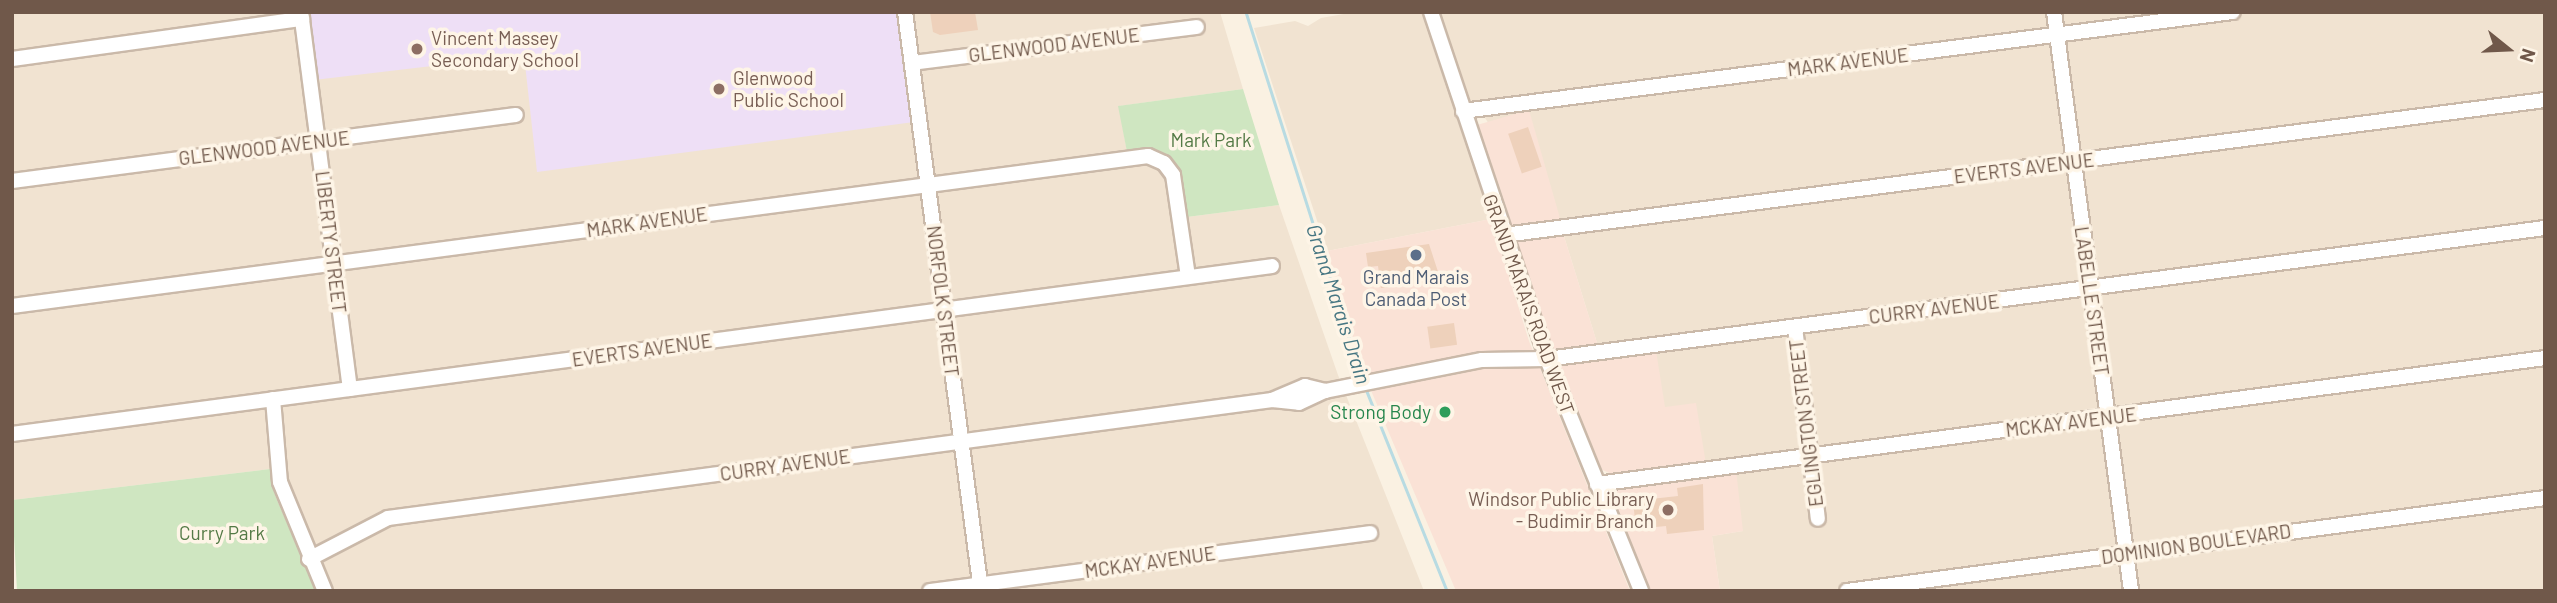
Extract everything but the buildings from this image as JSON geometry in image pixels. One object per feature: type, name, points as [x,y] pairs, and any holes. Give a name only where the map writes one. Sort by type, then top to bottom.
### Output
[{"type":"street","name":"NORFOLK STREET","points":[[905,12],[980,587]]},
{"type":"street","name":"GRAND MARAIS ROAD WEST","points":[[1431,12],[1547,359],[1641,591]]},
{"type":"street","name":"LABELLE STREET","points":[[2054,12],[2131,591]]},
{"type":"street","name":"MARK AVENUE","points":[[1462,111],[2233,12]]},
{"type":"street","points":[[12,59],[301,16]]},
{"type":"street","name":"LIBERTY STREET","points":[[301,16],[350,389]]},
{"type":"street","name":"GLENWOOD AVENUE","points":[[912,63],[1196,27]]},
{"type":"street","name":"EVERTS AVENUE","points":[[1504,235],[2545,100]]},
{"type":"street","name":"GLENWOOD AVENUE","points":[[12,181],[516,115]]},
{"type":"street","name":"MARK AVENUE","points":[[12,306],[1148,156],[1173,175],[1188,277]]},
{"type":"street","name":"CURRY AVENUE","points":[[309,559],[388,518],[1272,400],[1299,403],[1331,389],[1385,381],[1482,360],[1547,359],[2545,228]]},
{"type":"street","name":"EVERTS AVENUE","points":[[12,434],[1272,266]]},
{"type":"street","name":"EGLINGTON STREET","points":[[1795,327],[1818,519]]},
{"type":"street","name":"MCKAY AVENUE","points":[[1597,484],[2545,358]]},
{"type":"street","points":[[273,399],[280,482],[309,559],[325,591]]},
{"type":"street","name":"DOMINION BOULEVARD","points":[[1847,591],[2545,498]]},
{"type":"street","name":"MCKAY AVENUE","points":[[930,591],[980,587],[1370,533]]},
{"type":"shaded area","points":[[12,12],[1220,12],[1243,89],[1119,106],[1127,152],[1154,150],[1168,158],[1181,176],[1187,217],[1279,205],[1338,375],[1424,591],[316,591],[275,495],[270,469],[12,500]]},
{"type":"shaded area","name":"Glenwood Public School","points":[[305,12],[896,12],[914,122],[537,172],[524,55],[314,80]]},
{"type":"shaded area","points":[[1355,12],[1425,12],[1491,219],[1327,251],[1254,28],[1295,21],[1308,26],[1321,18]]},
{"type":"shaded area","points":[[1437,12],[2545,12],[2545,591],[1720,591],[1712,536],[1743,531],[1706,464],[1665,408],[1598,346],[1563,233],[1483,115],[1475,120]]},
{"type":"shaded area","points":[[1529,110],[1561,222],[1508,237],[1476,125]]},
{"type":"shaded area","points":[[1491,219],[1529,341],[1630,591],[1456,591],[1364,374],[1327,251]]},
{"type":"shaded area","points":[[1563,233],[1598,346],[1654,338],[1665,407],[1696,403],[1706,464],[1617,476],[1600,469],[1515,256],[1515,242],[1524,237]]},
{"type":"shaded area","points":[[1736,470],[1743,531],[1712,536],[1720,591],[1649,591],[1614,501],[1615,492],[1624,485]]},
{"type":"green space","name":"Mark Park","points":[[1243,89],[1279,205],[1187,217],[1181,176],[1168,158],[1154,150],[1127,152],[1118,106]]},
{"type":"green space","name":"Curry Park","points":[[270,469],[275,495],[316,591],[17,591],[12,500]]},
{"type":"waterway","name":"Grand Marais Drain","points":[[1246,12],[1363,380]]},
{"type":"waterway","name":"Grand Marais Drain","points":[[1366,389],[1447,591]]},
{"type":"place","name":"Vincent Massey Secondary School","points":[[417,49]]},
{"type":"place","name":"Glenwood Public School","points":[[719,89]]},
{"type":"place","name":"Grand Marais Canada Post","points":[[1416,255]]},
{"type":"place","name":"Strong Body","points":[[1445,412]]},
{"type":"place","name":"Windsor Public Library - Budimir Branch","points":[[1668,510]]}]
